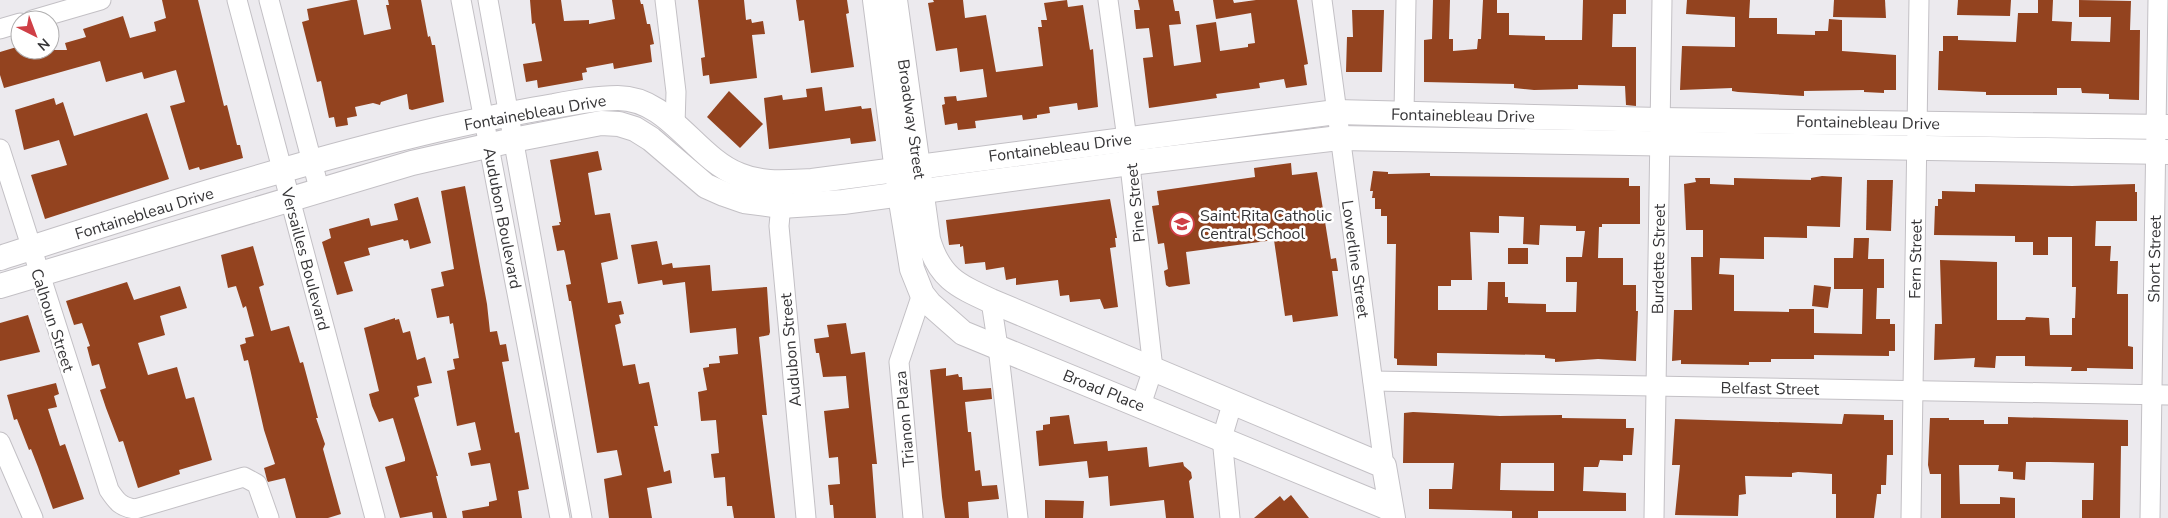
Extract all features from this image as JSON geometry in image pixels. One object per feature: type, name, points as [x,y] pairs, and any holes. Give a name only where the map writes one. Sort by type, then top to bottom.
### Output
[{"type":"street","points":[[60,12],[101,0]]},
{"type":"street","name":"Versailles Boulevard","points":[[237,0],[376,518]]},
{"type":"street","name":"Versailles Boulevard","points":[[269,0],[320,192]]},
{"type":"street","name":"Audubon Boulevard","points":[[461,0],[560,518]]},
{"type":"street","name":"Audubon Boulevard","points":[[488,0],[582,518]]},
{"type":"street","points":[[665,0],[676,92],[675,125]]},
{"type":"street","name":"Broadway Street","points":[[875,0],[911,194],[933,256],[941,271],[965,288],[991,301]]},
{"type":"street","name":"Broadway Street","points":[[895,0],[907,167]]},
{"type":"street","name":"Pine Street","points":[[1108,0],[1130,163],[1153,369],[1141,405]]},
{"type":"street","name":"Lowerline Street","points":[[1322,0],[1339,138],[1392,514]]},
{"type":"street","points":[[1404,113],[1406,0]]},
{"type":"street","name":"Burdette Street","points":[[1654,518],[1662,0]]},
{"type":"street","name":"Fern Street","points":[[1911,518],[1919,0]]},
{"type":"street","name":"Short Street","points":[[2150,518],[2160,395],[2162,127],[2158,0]]},
{"type":"street","name":"Fontainebleau Drive","points":[[0,258],[313,162],[483,119],[620,98],[642,103],[657,111],[675,125],[704,153],[724,168],[740,176],[782,183],[812,181],[1336,112],[1660,120],[2162,127]]},
{"type":"street","name":"Fontainebleau Drive","points":[[0,286],[39,276],[412,163],[513,140],[601,123],[619,124],[635,129],[650,139],[706,186],[744,201],[780,206],[844,202],[911,194],[1130,163],[1339,138],[2162,152]]},
{"type":"street","name":"Calhoun Street","points":[[0,149],[108,490],[123,507],[135,509],[244,477],[257,484],[269,518]]},
{"type":"street","name":"Audubon Street","points":[[782,183],[779,226],[806,518]]},
{"type":"street","name":"Broad Place","points":[[911,194],[912,269],[922,294],[947,320],[963,333],[1222,438],[1392,514]]},
{"type":"street","name":"Trianon Plaza","points":[[912,518],[899,362],[922,294]]},
{"type":"street","points":[[991,301],[1384,466]]},
{"type":"street","points":[[991,301],[1018,518]]},
{"type":"street","points":[[533,377],[555,372]]},
{"type":"street","name":"Belfast Street","points":[[1373,381],[2160,395]]},
{"type":"street","points":[[1230,518],[1222,438],[1233,401]]},
{"type":"street","points":[[0,442],[33,518]]},
{"type":"building","points":[[162,0],[198,0],[224,106],[227,105],[237,145],[240,145],[243,158],[200,170],[199,167],[189,170],[170,106],[185,102],[176,70],[144,79],[142,72],[106,82],[100,61],[4,88],[0,75],[0,52],[10,49],[10,60],[60,60],[60,50],[67,50],[65,43],[86,37],[83,29],[123,16],[130,38],[156,31],[154,22],[166,18]]},
{"type":"building","points":[[357,0],[364,35],[391,29],[386,5],[389,5],[388,0],[421,0],[428,37],[430,36],[432,45],[435,45],[444,102],[412,110],[409,109],[407,94],[381,102],[380,105],[373,103],[355,107],[357,116],[347,118],[348,125],[336,127],[334,117],[329,118],[321,81],[317,82],[302,22],[309,20],[307,9]]},
{"type":"building","points":[[530,0],[561,0],[564,21],[589,20],[589,24],[615,19],[612,0],[640,0],[641,4],[643,4],[647,24],[650,24],[654,44],[650,45],[652,62],[614,69],[613,63],[586,68],[587,72],[582,73],[583,80],[538,88],[537,80],[526,82],[523,64],[542,61],[535,23],[532,24]]},
{"type":"building","points":[[698,0],[744,0],[746,20],[751,19],[752,23],[763,21],[765,34],[752,35],[757,78],[710,84],[709,75],[703,76],[701,58],[705,57]]},
{"type":"building","points":[[796,0],[847,0],[849,13],[846,14],[854,67],[811,73],[804,20],[799,21]]},
{"type":"building","points":[[933,0],[963,0],[965,18],[986,15],[996,72],[1043,66],[1038,27],[1042,27],[1041,20],[1047,20],[1044,3],[1067,0],[1068,7],[1083,5],[1090,50],[1093,49],[1098,107],[1078,110],[1077,103],[1049,107],[1050,113],[1037,115],[1037,118],[1023,120],[1022,115],[975,121],[976,128],[958,130],[957,123],[945,125],[942,105],[945,104],[944,97],[956,96],[957,101],[987,97],[983,69],[960,72],[957,48],[936,51],[928,3],[934,2]]},
{"type":"building","points":[[1138,0],[1173,0],[1175,11],[1179,11],[1181,24],[1169,25],[1174,66],[1201,62],[1196,25],[1216,22],[1220,51],[1248,47],[1248,44],[1255,43],[1251,13],[1216,19],[1213,0],[1233,0],[1234,3],[1256,0],[1297,0],[1308,64],[1304,65],[1307,85],[1286,88],[1284,79],[1259,83],[1260,88],[1216,94],[1217,98],[1149,108],[1143,58],[1153,57],[1149,28],[1136,29],[1134,10],[1140,10]]},
{"type":"building","points":[[1433,0],[1450,0],[1449,39],[1453,39],[1453,51],[1477,49],[1478,39],[1481,39],[1483,0],[1497,0],[1497,13],[1509,13],[1509,35],[1545,36],[1545,40],[1582,40],[1583,0],[1626,0],[1626,14],[1613,14],[1612,47],[1636,47],[1636,106],[1626,105],[1625,86],[1578,85],[1578,89],[1534,90],[1514,88],[1514,84],[1424,82],[1424,40],[1432,39]]},
{"type":"building","points":[[1687,0],[1750,0],[1749,18],[1777,18],[1777,34],[1815,35],[1815,31],[1828,31],[1829,19],[1842,20],[1842,51],[1896,55],[1896,90],[1884,90],[1884,93],[1864,92],[1864,90],[1804,91],[1804,96],[1738,92],[1732,91],[1732,88],[1680,90],[1682,46],[1735,47],[1735,17],[1686,14]]},
{"type":"building","points":[[1834,0],[1885,0],[1886,18],[1833,17]]},
{"type":"building","points":[[1958,0],[2011,0],[2010,16],[1957,15]]},
{"type":"building","points":[[2038,0],[2053,0],[2052,21],[2072,22],[2071,41],[2110,42],[2111,17],[2079,17],[2079,0],[2131,1],[2130,30],[2140,30],[2139,100],[2109,99],[2109,94],[2082,93],[2081,88],[2057,88],[2057,95],[1986,95],[1986,92],[1938,90],[1939,51],[1943,51],[1943,36],[1958,36],[1958,40],[2016,42],[2018,13],[2038,13]]},
{"type":"building","points":[[1352,10],[1384,10],[1382,72],[1346,72],[1347,37],[1353,37]]},
{"type":"building","points":[[822,87],[825,111],[861,106],[862,109],[871,108],[876,141],[851,144],[850,138],[769,149],[764,98],[782,95],[783,100],[807,97],[806,89]]},
{"type":"building","points":[[729,91],[763,124],[740,148],[707,117]]},
{"type":"building","points":[[54,98],[56,105],[63,102],[74,136],[147,113],[169,179],[45,219],[31,175],[67,165],[59,140],[24,150],[15,110]]},
{"type":"building","points":[[598,151],[602,170],[588,173],[595,215],[610,213],[618,259],[601,263],[608,303],[621,301],[624,314],[619,315],[621,323],[615,325],[623,366],[635,364],[639,384],[649,382],[658,426],[654,426],[664,472],[670,470],[672,483],[647,488],[652,518],[609,518],[604,479],[622,475],[617,450],[597,453],[571,301],[569,301],[566,285],[571,284],[565,253],[564,250],[557,251],[552,226],[560,225],[559,222],[561,222],[550,160]]},
{"type":"building","points":[[1291,163],[1292,175],[1317,172],[1331,259],[1336,258],[1338,271],[1332,271],[1338,316],[1293,322],[1292,315],[1285,316],[1274,240],[1186,252],[1190,284],[1169,287],[1166,285],[1164,271],[1168,269],[1164,243],[1158,244],[1152,206],[1159,205],[1157,191],[1255,177],[1254,168]]},
{"type":"building","points":[[1373,171],[1388,172],[1388,174],[1430,173],[1430,176],[1629,178],[1629,186],[1640,186],[1640,224],[1602,224],[1602,227],[1599,227],[1598,258],[1623,258],[1623,285],[1636,285],[1636,311],[1638,311],[1636,361],[1598,359],[1555,362],[1555,359],[1545,358],[1545,355],[1437,353],[1437,366],[1397,365],[1397,359],[1394,358],[1396,244],[1387,244],[1387,216],[1381,216],[1381,209],[1375,209],[1375,198],[1372,198],[1373,191],[1370,191]],"holes":[[[1499,216],[1524,217],[1523,244],[1539,245],[1540,225],[1576,226],[1576,231],[1585,231],[1582,257],[1566,257],[1566,282],[1577,282],[1576,312],[1546,312],[1546,304],[1508,303],[1508,297],[1505,297],[1505,282],[1488,282],[1487,310],[1438,310],[1438,286],[1451,286],[1451,280],[1472,280],[1470,232],[1499,233]]]},
{"type":"building","points":[[1822,176],[1842,177],[1840,227],[1807,226],[1807,238],[1764,237],[1764,259],[1720,258],[1719,274],[1734,275],[1734,311],[1789,312],[1789,309],[1814,309],[1814,333],[1862,334],[1863,289],[1834,289],[1834,258],[1853,258],[1854,238],[1869,238],[1868,259],[1884,259],[1884,288],[1877,288],[1876,319],[1890,319],[1890,324],[1895,324],[1895,351],[1889,351],[1889,356],[1814,355],[1814,359],[1771,359],[1771,362],[1749,362],[1749,365],[1681,364],[1681,360],[1672,361],[1674,310],[1692,310],[1691,257],[1703,257],[1703,230],[1686,230],[1684,184],[1696,182],[1695,178],[1710,178],[1710,184],[1734,185],[1734,178],[1811,180],[1811,178]]},
{"type":"building","points":[[1867,180],[1893,180],[1891,231],[1866,230]]},
{"type":"building","points":[[1975,184],[2072,186],[2135,184],[2135,192],[2137,192],[2137,221],[2096,221],[2095,246],[2111,246],[2110,261],[2118,261],[2117,294],[2128,294],[2128,346],[2133,347],[2133,369],[2087,368],[2087,371],[2071,371],[2072,367],[2025,366],[2025,356],[1996,356],[1995,368],[1974,367],[1975,358],[1934,360],[1935,324],[1942,324],[1940,260],[1997,262],[1997,320],[2025,320],[2026,317],[2049,318],[2050,335],[2072,335],[2072,318],[2075,318],[2076,287],[2072,287],[2072,237],[2048,237],[2048,255],[2033,255],[2033,242],[2015,242],[2015,236],[1934,235],[1935,206],[1938,206],[1938,199],[1942,199],[1942,191],[1975,192]]},
{"type":"building","points":[[465,186],[487,304],[490,332],[497,331],[500,345],[506,344],[509,361],[502,362],[515,433],[519,432],[529,489],[518,491],[522,518],[463,518],[462,511],[489,506],[489,502],[497,500],[490,463],[471,466],[468,453],[481,450],[475,422],[457,426],[447,371],[455,369],[453,359],[459,358],[453,323],[450,324],[449,316],[437,318],[431,289],[444,286],[441,272],[454,269],[441,191]]},
{"type":"building","points":[[418,197],[431,243],[410,249],[408,240],[404,241],[403,239],[368,248],[370,255],[344,262],[353,291],[337,295],[322,242],[331,238],[329,229],[369,218],[371,226],[398,220],[394,204]]},
{"type":"building","points":[[1110,199],[1117,238],[1115,238],[1116,247],[1110,248],[1118,307],[1104,309],[1100,299],[1070,302],[1069,295],[1060,296],[1058,280],[1016,285],[1016,278],[1006,280],[1004,267],[986,270],[985,262],[965,264],[963,246],[960,247],[960,244],[949,245],[946,220]]},
{"type":"building","points":[[657,241],[662,265],[672,263],[673,268],[710,265],[712,291],[767,287],[770,332],[769,335],[759,337],[767,415],[762,415],[775,518],[734,518],[732,506],[727,506],[725,477],[714,478],[711,454],[719,453],[716,420],[701,421],[698,392],[707,390],[703,368],[709,367],[709,364],[720,363],[719,356],[738,354],[736,328],[690,333],[685,282],[663,285],[662,280],[638,284],[631,245]]},
{"type":"building","points":[[253,246],[264,285],[259,287],[271,331],[289,326],[300,363],[303,362],[318,418],[316,418],[325,444],[323,449],[341,514],[328,518],[296,518],[285,478],[268,482],[267,480],[264,468],[275,464],[264,430],[248,360],[244,361],[240,345],[246,343],[245,338],[254,336],[246,306],[243,308],[236,286],[228,288],[221,255]]},
{"type":"building","points":[[1508,248],[1528,248],[1528,264],[1508,264]]},
{"type":"building","points":[[127,282],[134,300],[180,286],[187,308],[160,316],[165,335],[138,343],[148,375],[177,367],[186,399],[194,397],[212,460],[179,470],[180,474],[138,488],[123,441],[119,442],[100,390],[106,388],[99,364],[92,366],[87,347],[90,346],[82,323],[74,325],[66,301]]},
{"type":"building","points":[[1814,285],[1831,287],[1828,308],[1812,306]]},
{"type":"building","points":[[28,315],[40,352],[0,361],[0,323]]},
{"type":"building","points":[[395,318],[395,320],[399,319],[403,333],[410,331],[417,360],[425,357],[432,383],[417,386],[419,396],[414,398],[438,476],[436,476],[447,518],[433,518],[432,512],[400,518],[385,467],[405,461],[405,458],[393,418],[379,422],[372,406],[369,394],[379,391],[364,328]]},
{"type":"building","points":[[846,323],[851,354],[865,352],[877,464],[872,464],[876,518],[834,518],[833,505],[830,505],[828,485],[840,484],[838,457],[829,458],[824,411],[849,408],[846,376],[823,377],[819,353],[816,353],[814,339],[829,337],[827,325]]},
{"type":"building","points":[[946,368],[946,376],[958,374],[959,377],[962,377],[963,390],[991,388],[992,399],[965,402],[968,432],[971,432],[975,471],[980,470],[982,486],[997,485],[999,499],[968,502],[969,518],[945,518],[930,370]]},
{"type":"building","points":[[56,383],[59,394],[54,396],[57,407],[48,409],[60,446],[65,444],[84,499],[53,509],[31,449],[29,450],[17,419],[14,420],[7,395]]},
{"type":"building","points":[[1404,413],[1500,416],[1562,415],[1562,418],[1626,419],[1626,428],[1634,428],[1632,455],[1623,455],[1623,461],[1600,460],[1598,467],[1584,467],[1583,491],[1626,493],[1626,511],[1538,511],[1538,518],[1512,518],[1512,511],[1429,509],[1429,489],[1452,489],[1454,463],[1403,463]],"holes":[[[1501,463],[1554,463],[1554,491],[1500,490]]]},
{"type":"building","points":[[1844,414],[1884,415],[1884,420],[1893,420],[1893,455],[1887,455],[1886,485],[1881,485],[1881,494],[1877,494],[1874,518],[1836,518],[1836,494],[1832,494],[1832,474],[1798,472],[1792,473],[1792,477],[1745,476],[1746,494],[1739,495],[1738,516],[1675,515],[1680,465],[1672,465],[1675,419],[1842,424]]},
{"type":"building","points":[[1069,415],[1074,444],[1107,441],[1108,451],[1147,447],[1149,467],[1183,462],[1184,466],[1191,472],[1192,478],[1189,481],[1194,518],[1166,518],[1164,500],[1110,506],[1108,476],[1089,478],[1087,461],[1039,466],[1036,431],[1043,430],[1043,425],[1050,424],[1050,417]]},
{"type":"building","points":[[2008,417],[2128,420],[2128,446],[2121,446],[2120,518],[2082,518],[2082,500],[2093,500],[2094,463],[2026,462],[2025,480],[2013,479],[2013,472],[1998,471],[1999,465],[1959,465],[1960,504],[2000,504],[2000,497],[2015,498],[2015,518],[1941,518],[1941,474],[1930,474],[1928,465],[1930,418],[1984,420],[1984,424],[2008,424]]},
{"type":"building","points":[[1291,495],[1309,518],[1254,518],[1280,496],[1284,501]]},
{"type":"building","points":[[1045,500],[1084,501],[1083,518],[1045,518]]},
{"type":"place","name":"Saint Rita Catholic Central School","points":[[1182,224]]}]
